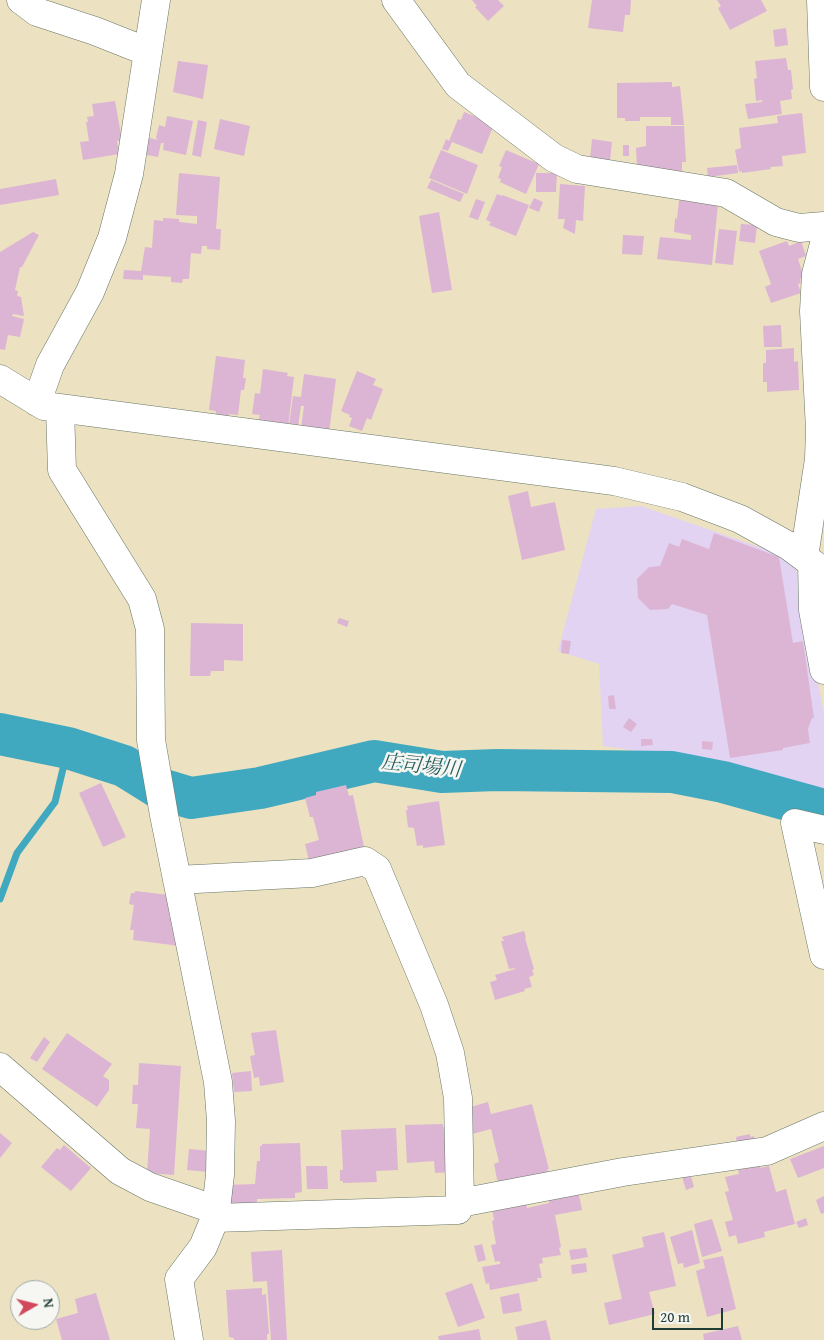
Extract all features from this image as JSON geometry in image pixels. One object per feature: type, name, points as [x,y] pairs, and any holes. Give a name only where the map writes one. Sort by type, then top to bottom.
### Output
[{"type":"street","points":[[21,0],[37,12],[148,52]]},
{"type":"street","points":[[156,0],[129,174],[112,238],[90,292],[50,365],[48,405],[62,470],[142,599],[150,629],[151,740],[218,1082],[221,1130],[220,1174],[216,1214],[203,1247],[179,1279],[189,1340]]},
{"type":"street","points":[[396,0],[458,85],[554,158],[577,168],[726,193],[776,222],[799,228],[824,226]]},
{"type":"street","points":[[821,0],[824,87]]},
{"type":"street","points":[[824,244],[816,274],[814,311],[820,430],[813,564],[813,610],[824,670]]},
{"type":"street","points":[[0,380],[48,405],[614,481],[682,497],[740,519],[789,546],[813,564]]},
{"type":"street","points":[[824,830],[795,823],[824,955]]},
{"type":"street","points":[[0,1067],[120,1171],[150,1187],[216,1214],[458,1210],[460,1203],[458,1098],[450,1053],[434,1005],[377,869],[365,861],[312,873],[177,880]]},
{"type":"street","points":[[460,1203],[623,1172],[766,1151],[824,1126]]},
{"type":"shaded area","points":[[641,506],[794,559],[824,714],[824,791],[774,782],[708,761],[603,746],[599,664],[558,651],[596,509]]},
{"type":"building","points":[[472,0],[498,0],[504,6],[488,21],[475,7],[477,6]]},
{"type":"building","points":[[592,0],[631,0],[630,15],[625,15],[623,32],[588,28]]},
{"type":"building","points":[[717,0],[761,0],[767,11],[730,30],[718,8],[721,6]]},
{"type":"building","points":[[786,28],[788,45],[775,47],[773,30]]},
{"type":"building","points":[[786,58],[788,70],[791,70],[792,99],[780,101],[782,114],[748,119],[745,104],[762,102],[762,100],[756,101],[754,79],[757,78],[755,61]]},
{"type":"building","points":[[178,61],[208,65],[203,99],[173,92]]},
{"type":"building","points":[[672,82],[672,87],[680,86],[684,125],[671,125],[671,117],[640,117],[640,121],[625,121],[625,118],[617,118],[617,83]]},
{"type":"building","points":[[115,101],[122,140],[117,141],[119,154],[83,160],[80,142],[89,141],[86,122],[88,122],[87,117],[94,116],[92,104]]},
{"type":"building","points":[[464,112],[489,122],[488,125],[493,127],[482,154],[452,142],[448,151],[442,149],[446,139],[449,141],[458,119],[461,120]]},
{"type":"building","points":[[802,113],[806,153],[782,156],[783,166],[739,172],[735,150],[741,148],[739,128],[778,123],[777,116]]},
{"type":"building","points":[[167,116],[193,121],[186,155],[163,150],[164,143],[161,143],[158,157],[142,154],[145,137],[158,140],[156,138],[159,125],[165,127]]},
{"type":"building","points":[[220,119],[250,126],[244,156],[214,149]]},
{"type":"building","points":[[198,120],[207,122],[201,157],[192,155]]},
{"type":"building","points":[[646,126],[684,126],[686,162],[682,162],[682,171],[642,171],[637,169],[636,148],[646,146]]},
{"type":"building","points":[[592,139],[612,142],[610,161],[590,159]]},
{"type":"building","points":[[623,145],[629,145],[629,156],[623,156]]},
{"type":"building","points":[[441,150],[478,165],[467,194],[429,178]]},
{"type":"building","points":[[506,150],[539,164],[526,194],[500,182],[501,179],[498,178],[502,167],[499,166]]},
{"type":"building","points":[[737,165],[738,173],[708,177],[707,168]]},
{"type":"building","points":[[179,173],[220,177],[216,229],[221,229],[220,250],[207,249],[207,246],[202,246],[201,254],[191,253],[189,279],[183,279],[182,283],[171,282],[171,277],[143,275],[143,280],[123,279],[124,270],[141,271],[145,247],[152,248],[154,220],[163,221],[163,218],[179,219],[179,222],[197,224],[197,216],[176,215]]},
{"type":"building","points":[[536,173],[557,173],[556,192],[536,192]]},
{"type":"building","points":[[56,179],[59,195],[0,205],[0,189]]},
{"type":"building","points":[[431,180],[464,194],[460,202],[427,188]]},
{"type":"building","points":[[560,184],[585,186],[583,221],[576,220],[575,234],[563,228],[565,219],[558,219]]},
{"type":"building","points":[[497,194],[529,205],[516,236],[489,225],[491,222],[486,220]]},
{"type":"building","points":[[534,198],[543,202],[539,212],[529,208]]},
{"type":"building","points":[[476,199],[485,202],[478,220],[469,217]]},
{"type":"building","points":[[679,200],[718,204],[712,265],[657,259],[660,237],[691,240],[691,235],[674,232]]},
{"type":"building","points":[[439,212],[452,290],[432,293],[419,216]]},
{"type":"building","points":[[741,224],[757,225],[755,243],[739,241]]},
{"type":"building","points":[[719,229],[737,231],[733,265],[715,263]]},
{"type":"building","points":[[33,232],[39,235],[22,267],[20,267],[15,290],[18,291],[17,296],[21,297],[24,316],[13,314],[12,316],[24,319],[20,337],[8,335],[5,350],[0,349],[0,252]]},
{"type":"building","points":[[623,235],[644,236],[642,255],[622,254]]},
{"type":"building","points":[[787,241],[789,246],[801,241],[806,256],[798,259],[804,277],[800,279],[801,283],[798,284],[801,293],[771,303],[765,287],[771,284],[759,251]]},
{"type":"building","points":[[781,325],[782,347],[764,347],[763,326]]},
{"type":"building","points":[[794,348],[794,362],[798,361],[799,390],[767,392],[767,382],[763,382],[763,363],[766,363],[766,350]]},
{"type":"building","points":[[216,356],[245,360],[243,378],[246,378],[244,390],[241,390],[238,415],[229,414],[228,419],[215,417],[216,411],[209,410]]},
{"type":"building","points":[[263,369],[288,373],[287,376],[294,377],[288,427],[258,423],[260,415],[252,414],[255,393],[260,394]]},
{"type":"building","points":[[357,371],[376,379],[373,385],[383,389],[371,420],[367,418],[362,431],[349,426],[352,418],[341,411]]},
{"type":"building","points":[[304,374],[336,379],[329,432],[301,428],[304,406],[301,406],[298,426],[289,425],[293,396],[301,397]]},
{"type":"building","points":[[528,491],[531,507],[555,502],[565,550],[522,560],[508,496]]},
{"type":"building","points":[[714,533],[779,557],[793,643],[803,641],[814,718],[812,718],[808,729],[810,743],[783,748],[783,750],[730,758],[707,615],[672,604],[668,609],[650,610],[638,598],[637,579],[649,567],[660,566],[669,543],[679,547],[682,539],[709,549]]},
{"type":"building","points":[[339,618],[349,621],[347,627],[337,623]]},
{"type":"building","points":[[191,623],[243,624],[243,661],[224,660],[224,671],[211,671],[210,676],[190,676]]},
{"type":"building","points":[[562,640],[571,641],[569,654],[561,653]]},
{"type":"building","points":[[614,695],[616,709],[609,709],[608,696]]},
{"type":"building","points":[[629,718],[637,724],[631,732],[623,727]]},
{"type":"building","points":[[641,739],[652,739],[653,745],[641,746]]},
{"type":"building","points":[[702,741],[713,742],[712,750],[702,749]]},
{"type":"building","points":[[101,783],[126,837],[103,847],[79,793]]},
{"type":"building","points":[[346,785],[349,796],[353,795],[364,847],[349,850],[351,859],[311,869],[305,844],[319,840],[313,817],[310,817],[305,798],[316,795],[316,792]]},
{"type":"building","points":[[439,801],[445,845],[423,848],[423,845],[417,846],[414,828],[408,827],[407,806]]},
{"type":"building","points":[[135,891],[169,895],[168,905],[171,906],[169,917],[175,917],[180,946],[133,940],[134,930],[130,930],[134,905],[129,904],[131,893],[135,893]]},
{"type":"building","points":[[524,931],[534,969],[532,970],[534,975],[529,977],[532,987],[495,1000],[490,982],[497,980],[495,975],[515,969],[509,969],[501,941],[504,941],[502,937]]},
{"type":"building","points":[[276,1030],[284,1082],[260,1086],[259,1077],[254,1078],[250,1056],[255,1055],[251,1033]]},
{"type":"building","points":[[67,1033],[112,1064],[103,1076],[109,1080],[109,1090],[97,1107],[42,1069]]},
{"type":"building","points":[[44,1037],[50,1042],[37,1062],[30,1058]]},
{"type":"building","points":[[139,1063],[181,1066],[174,1175],[147,1173],[150,1129],[136,1128],[138,1104],[132,1104],[133,1085],[138,1085]]},
{"type":"building","points":[[251,1071],[252,1091],[234,1092],[232,1073]]},
{"type":"building","points":[[488,1102],[491,1114],[532,1104],[549,1169],[547,1169],[549,1177],[499,1189],[494,1164],[499,1162],[491,1129],[472,1134],[467,1108]]},
{"type":"building","points":[[443,1124],[443,1127],[449,1126],[451,1172],[435,1173],[434,1161],[407,1163],[405,1125]]},
{"type":"building","points":[[396,1128],[398,1170],[376,1171],[377,1182],[343,1183],[343,1181],[340,1181],[340,1170],[343,1170],[341,1130]]},
{"type":"building","points":[[0,1133],[12,1143],[0,1158]]},
{"type":"building","points":[[750,1134],[750,1137],[754,1136],[755,1142],[737,1146],[736,1137]]},
{"type":"building","points":[[300,1143],[302,1192],[295,1193],[295,1198],[257,1199],[257,1205],[229,1206],[229,1185],[255,1184],[257,1161],[260,1161],[260,1146],[262,1144]]},
{"type":"building","points":[[64,1145],[91,1168],[71,1191],[41,1167],[57,1148],[60,1150]]},
{"type":"building","points":[[824,1146],[824,1168],[798,1178],[790,1159]]},
{"type":"building","points":[[189,1149],[211,1151],[209,1172],[187,1170]]},
{"type":"building","points":[[760,1165],[760,1168],[769,1166],[776,1192],[786,1189],[795,1224],[764,1232],[765,1237],[738,1244],[736,1235],[729,1237],[725,1222],[733,1220],[725,1192],[729,1191],[725,1177],[739,1174],[738,1170]]},
{"type":"building","points":[[306,1166],[327,1166],[328,1189],[307,1189]]},
{"type":"building","points":[[689,1170],[694,1187],[686,1190],[681,1173]]},
{"type":"building","points":[[578,1190],[582,1210],[555,1215],[561,1255],[542,1258],[543,1263],[539,1264],[542,1278],[537,1278],[538,1281],[490,1290],[489,1283],[486,1284],[482,1267],[500,1264],[500,1261],[495,1262],[491,1245],[496,1244],[491,1203],[525,1196],[527,1208],[549,1203],[548,1195]]},
{"type":"building","points":[[824,1196],[824,1213],[821,1214],[816,1200]]},
{"type":"building","points":[[806,1218],[808,1225],[799,1228],[796,1222]]},
{"type":"building","points":[[712,1219],[722,1251],[702,1257],[694,1224]]},
{"type":"building","points":[[692,1230],[700,1263],[684,1268],[683,1263],[678,1264],[670,1237]]},
{"type":"building","points":[[664,1232],[676,1286],[649,1292],[655,1314],[609,1325],[604,1303],[622,1299],[612,1255],[644,1247],[642,1237]]},
{"type":"building","points":[[482,1244],[486,1260],[478,1262],[474,1246]]},
{"type":"building","points":[[586,1248],[588,1257],[571,1260],[569,1250]]},
{"type":"building","points":[[282,1250],[287,1340],[271,1340],[267,1281],[253,1282],[251,1252]]},
{"type":"building","points":[[723,1256],[736,1309],[707,1317],[696,1271],[705,1268],[703,1260]]},
{"type":"building","points":[[586,1263],[587,1272],[572,1274],[571,1265]]},
{"type":"building","points":[[472,1283],[485,1318],[458,1327],[445,1293]]},
{"type":"building","points":[[262,1288],[262,1295],[266,1294],[269,1334],[267,1334],[267,1340],[234,1340],[234,1338],[229,1337],[226,1290]]},
{"type":"building","points":[[96,1293],[110,1340],[62,1340],[59,1330],[60,1318],[78,1313],[75,1299]]},
{"type":"building","points":[[519,1293],[522,1311],[503,1314],[500,1297]]},
{"type":"building","points":[[546,1320],[551,1340],[518,1340],[515,1327]]},
{"type":"building","points":[[738,1326],[742,1340],[704,1340],[703,1334]]},
{"type":"building","points":[[479,1329],[481,1340],[439,1340],[438,1336]]},
{"type":"waterway","name":"庄司場川","points":[[0,734],[68,748],[124,766],[161,789],[191,798],[260,788],[374,761],[442,772],[497,770],[672,772],[723,782],[824,810]]},
{"type":"waterway","points":[[0,899],[17,853],[55,802],[68,748]]}]
